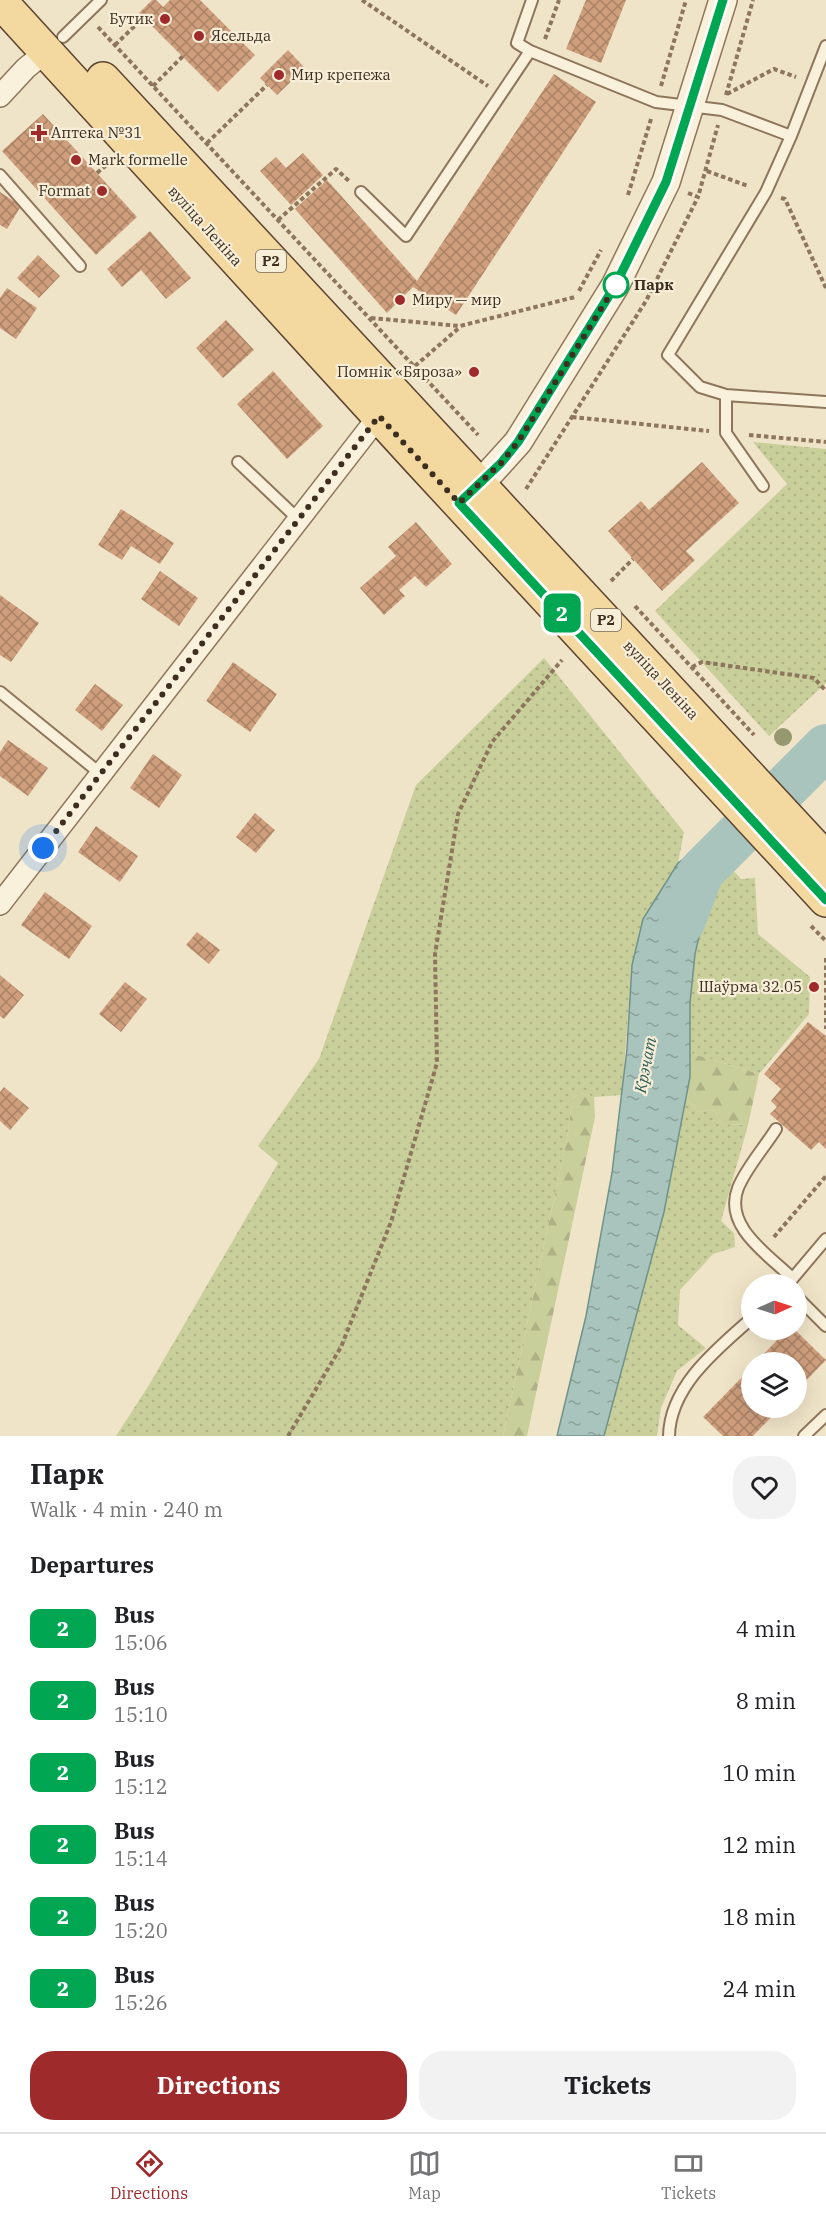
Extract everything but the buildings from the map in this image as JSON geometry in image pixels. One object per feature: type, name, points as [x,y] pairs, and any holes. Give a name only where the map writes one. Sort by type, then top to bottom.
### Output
[{"type":"main road","name":"вуліца Леніна","points":[[31,0],[55,44]]},
{"type":"main road","name":"вуліца Леніна","points":[[0,1],[55,44],[722,766],[806,851],[826,900]]},
{"type":"street","points":[[470,494],[518,442],[615,286],[666,182],[723,0]]},
{"type":"street","points":[[0,96],[26,68],[55,44]]},
{"type":"street","points":[[0,904],[298,519],[389,407]]},
{"type":"lane","points":[[55,44],[101,0]]},
{"type":"lane","points":[[532,0],[517,43],[535,53],[656,102],[722,110],[791,136]]},
{"type":"lane","points":[[826,46],[791,136],[766,192],[668,355],[700,387],[726,395],[826,402]]},
{"type":"lane","points":[[361,192],[406,236],[501,94],[535,53]]},
{"type":"lane","points":[[0,175],[80,267]]},
{"type":"lane","points":[[726,395],[726,433],[763,486]]},
{"type":"lane","points":[[238,462],[298,519]]},
{"type":"lane","points":[[0,692],[101,774]]},
{"type":"lane","points":[[776,1129],[738,1189],[735,1206],[737,1220],[746,1233],[775,1261],[785,1274]]},
{"type":"lane","points":[[796,1274],[826,1239]]},
{"type":"lane","points":[[807,1307],[826,1326]]},
{"type":"lane","points":[[669,1436],[675,1401],[715,1352],[741,1328]]},
{"type":"lane","points":[[804,1436],[826,1415]]},
{"type":"path","points":[[362,0],[501,94]]},
{"type":"path","points":[[535,53],[558,0]]},
{"type":"path","points":[[734,64],[753,0]]},
{"type":"path","points":[[86,13],[478,435]]},
{"type":"path","points":[[115,45],[144,17]]},
{"type":"path","points":[[153,86],[183,56]]},
{"type":"path","points":[[727,94],[774,69],[812,83]]},
{"type":"path","points":[[207,143],[267,85]]},
{"type":"path","points":[[97,173],[111,161]]},
{"type":"path","points":[[278,220],[336,169]]},
{"type":"path","points":[[707,171],[785,199],[826,288]]},
{"type":"path","points":[[526,489],[646,301],[698,197]]},
{"type":"path","points":[[370,318],[460,326],[574,299],[602,247]]},
{"type":"path","points":[[415,366],[460,326]]},
{"type":"path","points":[[572,417],[826,442]]},
{"type":"path","points":[[611,581],[633,559]]},
{"type":"path","points":[[288,1436],[341,1347],[391,1222],[437,1063],[435,954],[458,814],[492,742],[562,660]]},
{"type":"path","points":[[692,667],[702,662],[814,678],[826,691]]},
{"type":"path","points":[[826,958],[826,1029]]},
{"type":"path","points":[[775,1261],[774,1238],[826,1176]]},
{"type":"green space","points":[[753,442],[826,449],[826,683],[769,736],[655,611],[787,484]]},
{"type":"green space","points":[[544,658],[684,832],[678,863],[643,919],[632,965],[622,1095],[594,1097],[581,1093],[573,1098],[566,1143],[503,1436],[116,1436],[149,1385],[278,1163],[258,1146],[319,1059],[416,785]]},
{"type":"green space","points":[[724,860],[741,879],[755,878],[758,934],[810,977],[809,1014],[759,1074],[690,1053],[690,1003],[695,954],[714,872]]},
{"type":"green space","points":[[690,1053],[759,1074],[748,1125],[722,1124],[713,1109],[698,1112],[686,1097],[690,1077]]},
{"type":"green space","points":[[581,1093],[594,1097],[595,1117],[527,1436],[503,1436],[566,1143],[573,1098]]},
{"type":"green space","points":[[686,1097],[698,1112],[713,1109],[722,1124],[748,1125],[721,1221],[734,1233],[735,1247],[713,1254],[680,1290],[678,1325],[706,1348],[677,1371],[661,1408],[657,1436],[604,1436],[664,1212]]},
{"type":"water","points":[[689,855],[704,857],[714,872],[695,954],[690,1003],[690,1077],[664,1212],[604,1436],[557,1436],[586,1316],[612,1173],[627,1049],[632,965],[643,919],[678,863]]},
{"type":"waterway","name":"Крэчат","points":[[682,922],[701,872],[826,747]]},
{"type":"bus line","name":"2","points":[[723,0],[666,182],[615,286],[518,442],[501,463],[459,503],[826,900]]},
{"type":"place","name":"Бутик","points":[[165,19]]},
{"type":"place","name":"Ясельда","points":[[199,36]]},
{"type":"place","name":"Мир крепежа","points":[[279,75]]},
{"type":"place","name":"Аптека №31","points":[[39,133]]},
{"type":"place","name":"Mark formelle","points":[[76,160]]},
{"type":"place","name":"Format","points":[[102,191]]},
{"type":"place","name":"Парк","points":[[616,285]]},
{"type":"place","name":"Миру — мир","points":[[400,300]]},
{"type":"place","name":"Помнік «Бяроза»","points":[[474,372]]},
{"type":"place","name":"Шаўрма 32.05","points":[[814,987]]},
{"type":"route","points":[[43,848],[379,416],[459,503],[501,463],[518,442],[616,285]]}]
